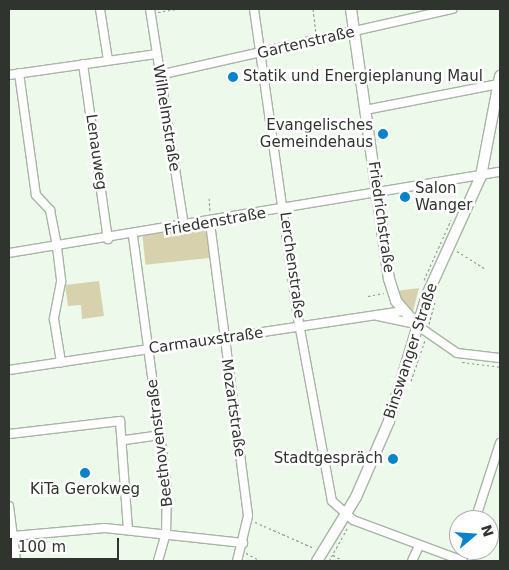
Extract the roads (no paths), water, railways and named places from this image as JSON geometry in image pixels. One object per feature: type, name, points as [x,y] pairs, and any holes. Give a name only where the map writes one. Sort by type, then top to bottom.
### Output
[{"type":"main road","name":"Friedrichstraße","points":[[350,9],[392,292],[402,311],[415,324]]},
{"type":"main road","name":"Binswanger Straße","points":[[317,561],[346,516],[389,421],[415,324],[481,176],[500,80]]},
{"type":"street","points":[[100,9],[108,60]]},
{"type":"street","name":"Lerchenstraße","points":[[254,9],[301,326],[330,493],[335,507],[346,516]]},
{"type":"street","name":"Gartenstraße","points":[[159,75],[260,54],[453,9]]},
{"type":"street","name":"Wilhelmstraße","points":[[150,11],[184,227]]},
{"type":"street","points":[[9,75],[156,54]]},
{"type":"street","name":"Lenauweg","points":[[84,64],[108,239]]},
{"type":"street","points":[[19,73],[36,195],[50,210],[57,247],[61,282],[54,319],[61,362]]},
{"type":"street","points":[[366,110],[500,80]]},
{"type":"street","name":"Friedenstraße","points":[[9,254],[211,223],[500,172]]},
{"type":"street","name":"Mozartstraße","points":[[211,223],[248,518],[237,561]]},
{"type":"street","name":"Beethovenstraße","points":[[133,236],[168,486],[166,533],[158,561]]},
{"type":"street","name":"Carmauxstraße","points":[[9,370],[402,311]]},
{"type":"street","points":[[368,316],[415,324],[457,353],[500,358]]},
{"type":"street","points":[[9,434],[118,420],[125,440],[128,530]]},
{"type":"street","points":[[125,440],[160,435]]},
{"type":"street","points":[[478,510],[500,443]]},
{"type":"street","points":[[9,506],[16,561]]},
{"type":"street","points":[[346,516],[418,548],[462,561]]},
{"type":"street","points":[[13,536],[128,530],[166,533],[242,546]]},
{"type":"street","points":[[412,561],[418,548]]},
{"type":"place","name":"Statik und Energieplanung Maul","points":[[233,77]]},
{"type":"place","name":"Evangelisches Gemeindehaus","points":[[383,134]]},
{"type":"place","name":"Salon Wanger","points":[[405,197]]},
{"type":"place","name":"Stadtgespräch","points":[[393,459]]},
{"type":"place","name":"KiTa Gerokweg","points":[[85,473]]}]
